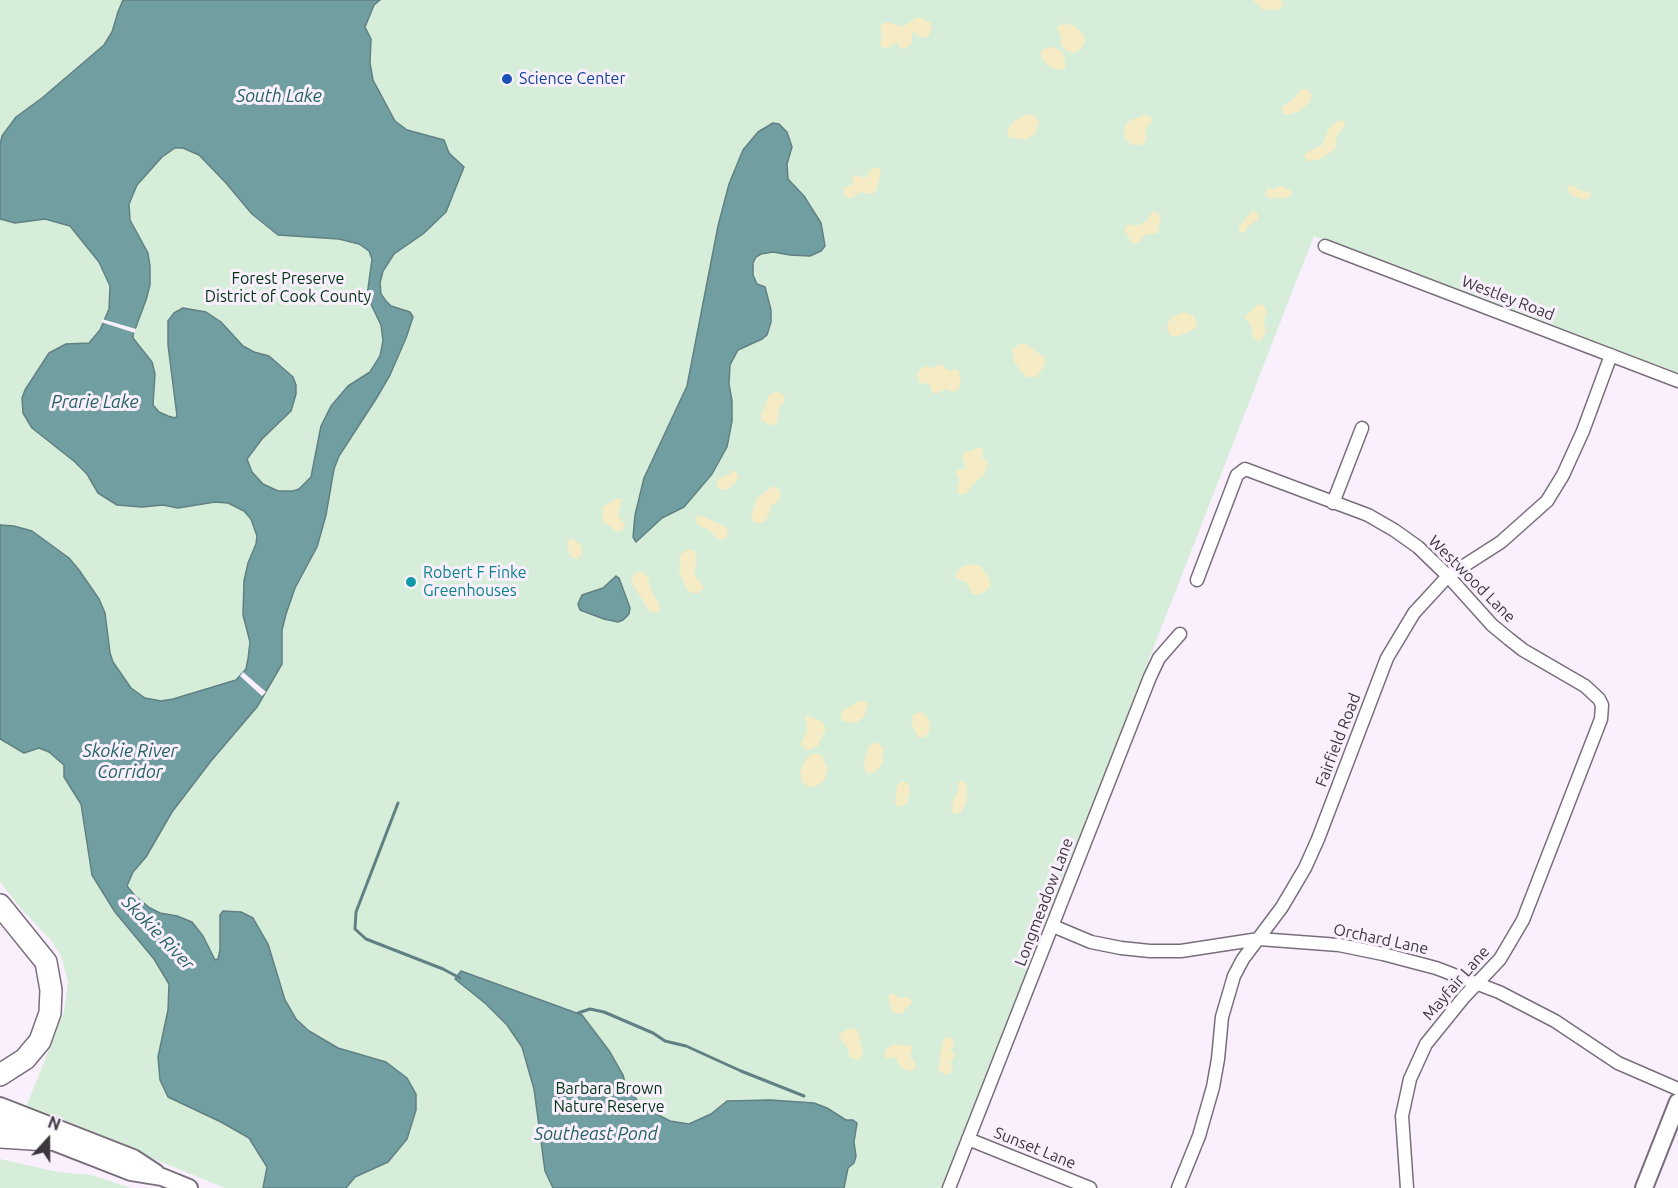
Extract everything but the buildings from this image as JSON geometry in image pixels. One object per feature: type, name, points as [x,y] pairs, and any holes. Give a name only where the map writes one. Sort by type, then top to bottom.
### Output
[{"type":"highway","points":[[0,905],[46,962],[51,990],[50,1013],[40,1041],[25,1059],[0,1075]]},
{"type":"highway","points":[[0,1137],[47,1140]]},
{"type":"main road","points":[[1644,1188],[1678,1102]]},
{"type":"main road","points":[[0,1106],[133,1158],[162,1177],[189,1188]]},
{"type":"main road","points":[[0,1121],[131,1172],[162,1177]]},
{"type":"street","name":"Westley Road","points":[[1325,246],[1678,381]]},
{"type":"street","name":"Fairfield Road","points":[[1178,1188],[1199,1136],[1213,1087],[1227,995],[1243,959],[1282,907],[1314,848],[1387,658],[1414,613],[1448,576],[1501,542],[1547,501],[1563,475],[1583,431],[1611,356]]},
{"type":"street","points":[[1333,503],[1362,428]]},
{"type":"street","name":"Westwood Lane","points":[[1197,580],[1236,475],[1245,469],[1368,515],[1394,530],[1418,547],[1448,576],[1492,625],[1540,660],[1585,686],[1593,692],[1602,705]]},
{"type":"street","name":"Longmeadow Lane","points":[[949,1188],[1152,671],[1165,650],[1180,634]]},
{"type":"street","name":"Mayfair Lane","points":[[1407,1188],[1402,1116],[1410,1079],[1426,1044],[1457,1004],[1500,959],[1523,920],[1601,719],[1602,705]]},
{"type":"street","name":"Orchard Lane","points":[[1053,926],[1091,942],[1150,951],[1181,951],[1259,939],[1339,945],[1383,954],[1436,968],[1478,983],[1529,1006],[1618,1064],[1678,1089]]},
{"type":"street","name":"Sunset Lane","points":[[968,1139],[1090,1188]]},
{"type":"green space","points":[[0,0],[1678,0],[1678,375],[1314,236],[943,1188],[225,1188],[26,1107],[64,1012],[68,982],[61,956],[51,940],[22,910],[0,882]]},
{"type":"green space","points":[[0,1159],[58,1172],[92,1175],[131,1188],[0,1188]]},
{"type":"sand","points":[[1252,0],[1282,0],[1283,5],[1279,10],[1264,10]]},
{"type":"sand","points":[[918,17],[930,22],[932,28],[929,36],[921,38],[913,32],[911,44],[904,49],[900,48],[897,42],[886,49],[880,45],[882,24],[887,22],[902,27]]},
{"type":"sand","points":[[1064,23],[1075,26],[1084,36],[1085,43],[1079,51],[1074,53],[1067,51],[1060,44],[1061,37],[1057,27]]},
{"type":"sand","points":[[1053,47],[1063,52],[1066,66],[1064,70],[1051,68],[1042,59],[1043,49]]},
{"type":"sand","points":[[1306,89],[1312,94],[1310,102],[1300,111],[1283,114],[1284,105],[1293,100],[1300,90]]},
{"type":"sand","points":[[1031,114],[1039,121],[1035,134],[1025,140],[1009,137],[1007,132],[1011,124],[1022,116]]},
{"type":"sand","points":[[1145,115],[1150,116],[1152,120],[1146,129],[1146,140],[1142,145],[1132,145],[1124,137],[1125,126],[1129,121]]},
{"type":"sand","points":[[1340,120],[1344,121],[1345,125],[1337,136],[1335,149],[1320,159],[1309,161],[1304,158],[1305,154],[1322,145],[1329,128]]},
{"type":"sand","points":[[872,168],[879,168],[881,171],[876,191],[871,194],[860,192],[851,199],[845,196],[843,189],[852,185],[853,176],[865,178]]},
{"type":"sand","points":[[1571,185],[1582,191],[1590,192],[1590,198],[1584,200],[1570,195],[1567,187]]},
{"type":"sand","points":[[1281,186],[1292,191],[1291,196],[1270,198],[1265,195],[1267,188],[1274,189]]},
{"type":"sand","points":[[1253,210],[1258,213],[1258,220],[1249,225],[1245,232],[1239,233],[1239,226]]},
{"type":"sand","points":[[1152,212],[1160,215],[1157,233],[1145,235],[1138,243],[1132,244],[1125,227],[1147,221]]},
{"type":"sand","points":[[1259,304],[1263,305],[1267,312],[1264,321],[1266,332],[1260,341],[1253,338],[1251,325],[1244,317]]},
{"type":"sand","points":[[1184,312],[1193,315],[1197,322],[1196,328],[1179,336],[1171,336],[1167,329],[1168,322],[1175,315]]},
{"type":"sand","points":[[1019,344],[1025,344],[1045,357],[1045,365],[1036,377],[1026,377],[1014,362],[1012,350]]},
{"type":"sand","points":[[940,364],[948,371],[955,369],[959,371],[961,382],[958,390],[953,392],[945,389],[936,394],[932,392],[929,384],[919,383],[917,375],[920,369],[927,366],[933,368]]},
{"type":"sand","points":[[777,391],[784,395],[785,401],[779,408],[778,421],[774,425],[769,425],[762,420],[761,414],[769,395]]},
{"type":"sand","points":[[978,447],[983,450],[982,458],[988,462],[984,475],[967,493],[960,495],[957,492],[959,480],[955,471],[966,468],[962,457],[964,452]]},
{"type":"sand","points":[[733,470],[738,475],[737,481],[728,489],[720,490],[717,485],[718,479],[729,475]]},
{"type":"sand","points":[[773,486],[779,489],[781,495],[779,501],[771,506],[765,521],[753,522],[751,515],[757,498]]},
{"type":"sand","points":[[617,498],[622,500],[618,515],[625,525],[622,531],[618,532],[604,524],[602,520],[603,507]]},
{"type":"sand","points":[[700,515],[725,527],[728,531],[727,537],[722,540],[718,539],[709,530],[699,526],[695,519]]},
{"type":"sand","points":[[571,538],[582,546],[582,553],[578,559],[573,558],[570,554],[567,543]]},
{"type":"sand","points":[[687,550],[693,550],[697,554],[694,574],[704,587],[698,594],[688,591],[679,572],[680,555]]},
{"type":"sand","points":[[971,564],[980,566],[990,579],[990,587],[981,594],[972,594],[967,583],[956,578],[956,573],[960,568]]},
{"type":"sand","points":[[641,571],[648,577],[652,593],[659,603],[660,610],[657,613],[649,611],[632,583],[633,574]]},
{"type":"sand","points":[[861,700],[868,706],[863,718],[856,723],[843,721],[840,717],[843,710]]},
{"type":"sand","points":[[919,712],[925,714],[930,722],[929,732],[924,738],[918,737],[912,726],[913,715]]},
{"type":"sand","points":[[805,716],[822,722],[826,729],[817,747],[809,750],[804,749],[801,744],[807,730]]},
{"type":"sand","points":[[873,743],[878,743],[883,748],[883,761],[878,770],[869,774],[864,765],[868,748]]},
{"type":"sand","points":[[813,753],[822,756],[828,769],[824,781],[812,788],[803,784],[800,772],[806,759]]},
{"type":"sand","points":[[901,781],[907,783],[910,791],[908,802],[900,807],[895,802],[897,786]]},
{"type":"sand","points":[[960,781],[967,786],[966,803],[961,812],[956,814],[953,813],[952,808]]},
{"type":"sand","points":[[894,994],[900,998],[908,997],[912,1001],[901,1014],[892,1010],[888,998]]},
{"type":"sand","points":[[852,1028],[856,1029],[859,1034],[863,1054],[859,1060],[850,1058],[847,1047],[839,1038],[842,1032]]},
{"type":"sand","points":[[946,1037],[952,1038],[955,1043],[951,1049],[955,1055],[951,1063],[953,1071],[947,1075],[938,1070],[942,1043]]},
{"type":"sand","points":[[893,1044],[911,1046],[910,1056],[916,1065],[914,1070],[904,1069],[899,1065],[896,1057],[888,1059],[885,1057],[884,1051]]},
{"type":"water","points":[[123,0],[380,0],[374,5],[365,27],[371,39],[370,63],[373,80],[395,121],[407,130],[444,140],[449,153],[464,167],[446,212],[423,234],[394,254],[383,271],[380,283],[381,294],[391,306],[410,312],[413,317],[390,375],[339,456],[334,469],[326,515],[317,547],[295,588],[286,614],[282,630],[282,664],[257,707],[172,812],[146,857],[133,872],[127,886],[150,908],[192,922],[203,936],[215,960],[218,959],[220,950],[220,915],[223,911],[241,912],[253,918],[268,944],[285,1000],[296,1019],[309,1031],[338,1048],[386,1062],[407,1078],[416,1094],[416,1110],[407,1139],[388,1162],[355,1177],[346,1188],[263,1188],[267,1167],[249,1138],[168,1097],[160,1080],[158,1057],[168,1010],[169,984],[154,959],[115,912],[92,875],[81,804],[64,777],[64,765],[49,752],[39,748],[24,753],[0,739],[0,525],[32,531],[69,558],[99,599],[105,613],[113,662],[131,688],[145,698],[161,701],[173,699],[236,680],[246,669],[248,659],[250,642],[243,615],[244,581],[257,536],[251,519],[244,511],[228,503],[215,502],[178,508],[163,505],[142,507],[117,505],[98,493],[87,474],[32,428],[23,413],[22,398],[25,390],[49,353],[66,344],[89,343],[100,330],[109,309],[110,286],[99,262],[70,226],[45,219],[15,223],[0,219],[2,136],[16,117],[104,45],[112,32]],"holes":[[[175,148],[183,148],[199,155],[252,214],[278,235],[339,239],[359,244],[369,251],[372,259],[367,296],[381,325],[383,341],[380,356],[370,372],[348,386],[331,406],[321,426],[311,477],[299,489],[293,491],[278,491],[263,484],[252,472],[247,459],[262,439],[291,411],[296,394],[293,377],[269,356],[243,346],[221,322],[206,312],[183,308],[174,313],[168,321],[168,345],[177,416],[175,418],[159,412],[153,405],[155,374],[152,362],[133,338],[150,285],[150,266],[148,253],[130,220],[129,204],[137,185],[162,157]]]},
{"type":"water","points":[[773,123],[779,124],[787,132],[792,147],[787,164],[788,179],[804,196],[821,223],[825,246],[821,251],[810,256],[773,252],[756,257],[753,263],[753,275],[757,284],[765,287],[771,310],[771,322],[767,335],[738,350],[730,365],[732,421],[727,447],[712,474],[684,507],[662,518],[636,542],[633,537],[635,515],[644,478],[687,386],[718,226],[729,184],[743,150],[758,132]]},
{"type":"water","points":[[616,576],[619,578],[630,608],[629,614],[623,620],[618,622],[604,619],[580,610],[578,604],[582,595],[603,588]]},
{"type":"water","name":"Southeast Pond","points":[[461,971],[582,1015],[610,1052],[625,1083],[637,1100],[649,1110],[670,1121],[689,1124],[711,1114],[727,1101],[770,1100],[814,1103],[846,1120],[853,1120],[857,1123],[854,1142],[856,1156],[854,1163],[848,1168],[844,1188],[553,1188],[545,1171],[534,1089],[522,1047],[507,1025],[486,1004],[455,979]]},
{"type":"pier","points":[[102,319],[136,329],[135,333],[101,322]]},
{"type":"pier","points":[[243,672],[266,692],[262,696],[240,676]]},
{"type":"waterway","points":[[398,803],[356,912],[355,929],[366,939],[460,978]]},
{"type":"waterway","points":[[578,1013],[590,1009],[604,1012],[653,1033],[665,1041],[686,1046],[804,1096]]},
{"type":"place","name":"Science Center","points":[[507,79]]},
{"type":"place","name":"Robert F Finke Greenhouses","points":[[411,582]]},
{"type":"water label","name":"South Lake","points":[[279,96]]},
{"type":"water label","name":"Prarie Lake","points":[[95,402]]},
{"type":"water label","name":"Skokie River Corridor","points":[[130,762]]},
{"type":"water label","name":"Skokie River","points":[[158,933]]},
{"type":"park label","name":"Forest Preserve District of Cook County","points":[[288,288]]},
{"type":"park label","name":"Barbara Brown Nature Reserve","points":[[609,1098]]}]
